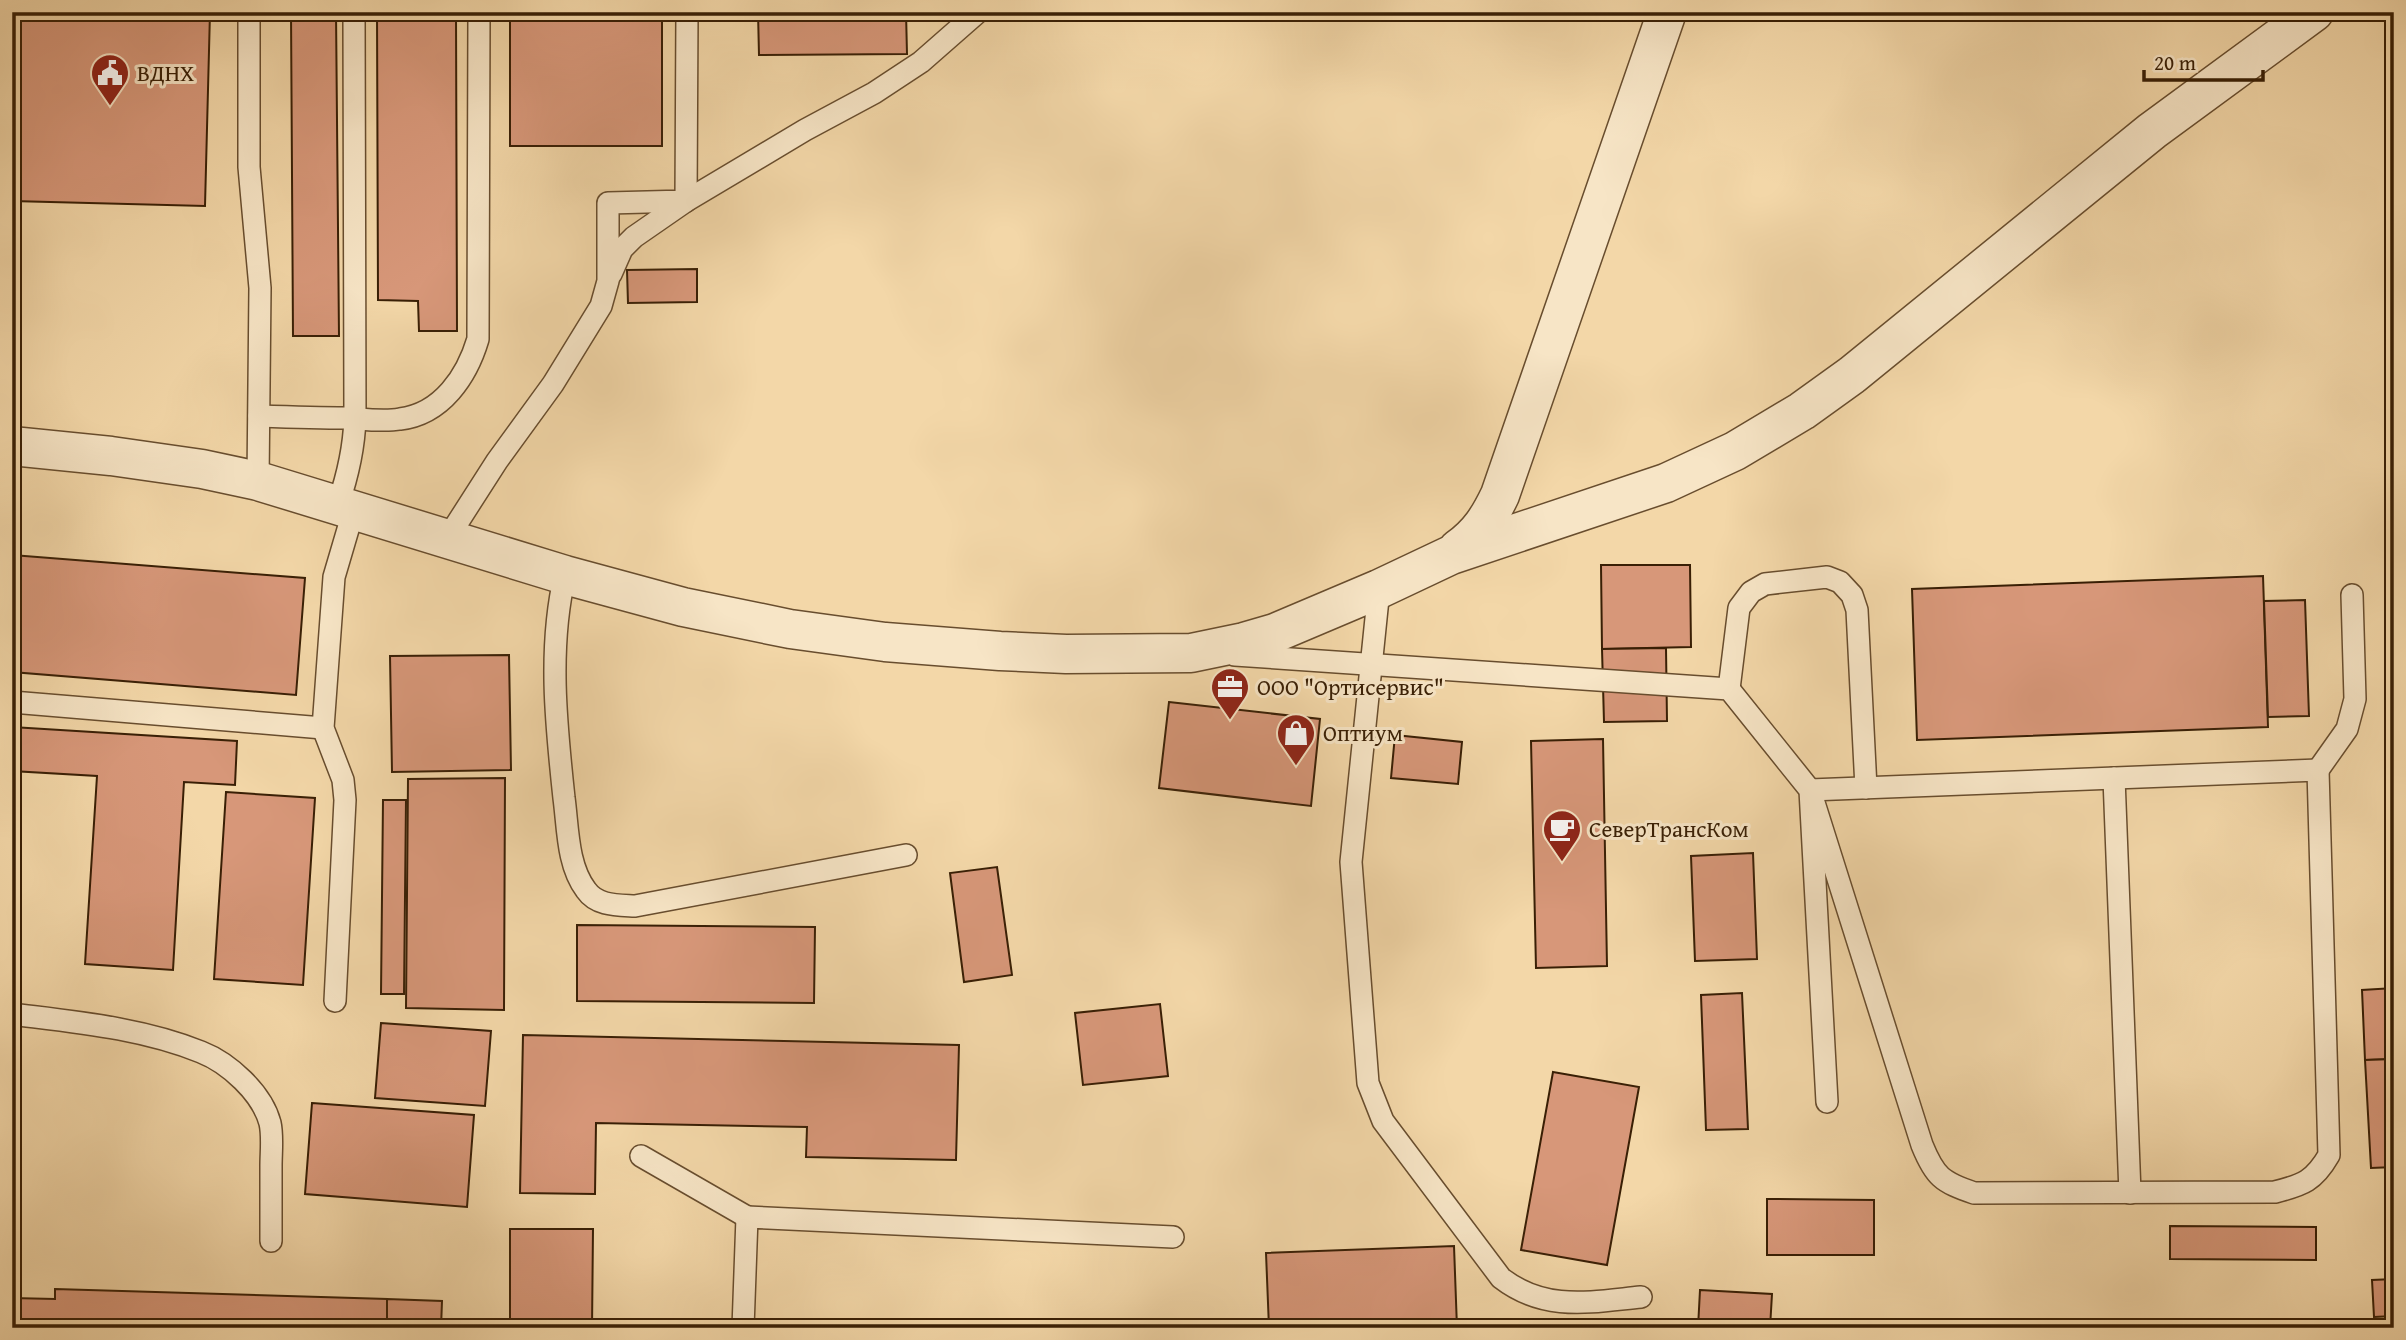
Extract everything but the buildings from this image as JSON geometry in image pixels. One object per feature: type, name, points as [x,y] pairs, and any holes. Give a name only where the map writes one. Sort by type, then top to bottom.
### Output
[{"type":"street","points":[[1451,555],[1475,536],[1488,520],[1500,495],[1667,12]]},
{"type":"street","points":[[12,446],[202,469],[258,481],[565,575],[696,610],[790,629],[886,642],[1066,654],[1191,653],[1275,633],[1451,555],[1667,483],[1735,451],[1802,411],[1853,375],[2152,131],[2314,12]]},
{"type":"lane","points":[[249,12],[249,167],[260,288],[258,481]]},
{"type":"lane","points":[[335,1001],[345,800],[343,780],[323,728],[334,577],[354,445],[354,12]]},
{"type":"lane","points":[[259,416],[401,419],[429,410],[460,381],[478,339],[479,12]]},
{"type":"lane","points":[[686,201],[687,12]]},
{"type":"lane","points":[[447,539],[497,461],[553,384],[601,306],[622,249],[686,201],[805,130],[874,93],[921,62],[978,12]]},
{"type":"lane","points":[[608,281],[608,203],[686,201]]},
{"type":"lane","points":[[565,575],[557,622],[557,732],[570,846],[577,874],[587,892],[606,905],[635,906],[906,855]]},
{"type":"lane","points":[[1866,788],[1857,610],[1852,595],[1840,582],[1827,577],[1765,584],[1751,592],[1740,608],[1729,690],[1810,790],[1922,1145],[1932,1169],[1950,1185],[1974,1193],[2275,1192],[2300,1185],[2318,1173],[2329,1155],[2318,770],[2347,729],[2355,699],[2352,595]]},
{"type":"lane","points":[[1379,589],[1351,862],[1368,1083],[1374,1103],[1383,1121],[1501,1278],[1515,1289],[1537,1299],[1575,1304],[1641,1297]]},
{"type":"lane","points":[[1191,653],[1371,663],[1729,690]]},
{"type":"lane","points":[[12,702],[323,728]]},
{"type":"lane","points":[[1810,790],[2318,770]]},
{"type":"lane","points":[[2114,778],[2130,1193]]},
{"type":"lane","points":[[1810,790],[1827,1102]]},
{"type":"lane","points":[[12,1014],[78,1022],[143,1035],[202,1052],[231,1070],[258,1099],[270,1122],[271,1241]]},
{"type":"lane","points":[[641,1156],[747,1217],[1173,1237]]},
{"type":"lane","points":[[743,1328],[747,1217]]},
{"type":"place","name":"ВДНХ","points":[[110,107]]},
{"type":"place","name":"ООО \"Ортисервис\"","points":[[1230,721]]},
{"type":"place","name":"Оптиум","points":[[1296,767]]},
{"type":"place","name":"СеверТрансКом","points":[[1562,863]]}]
